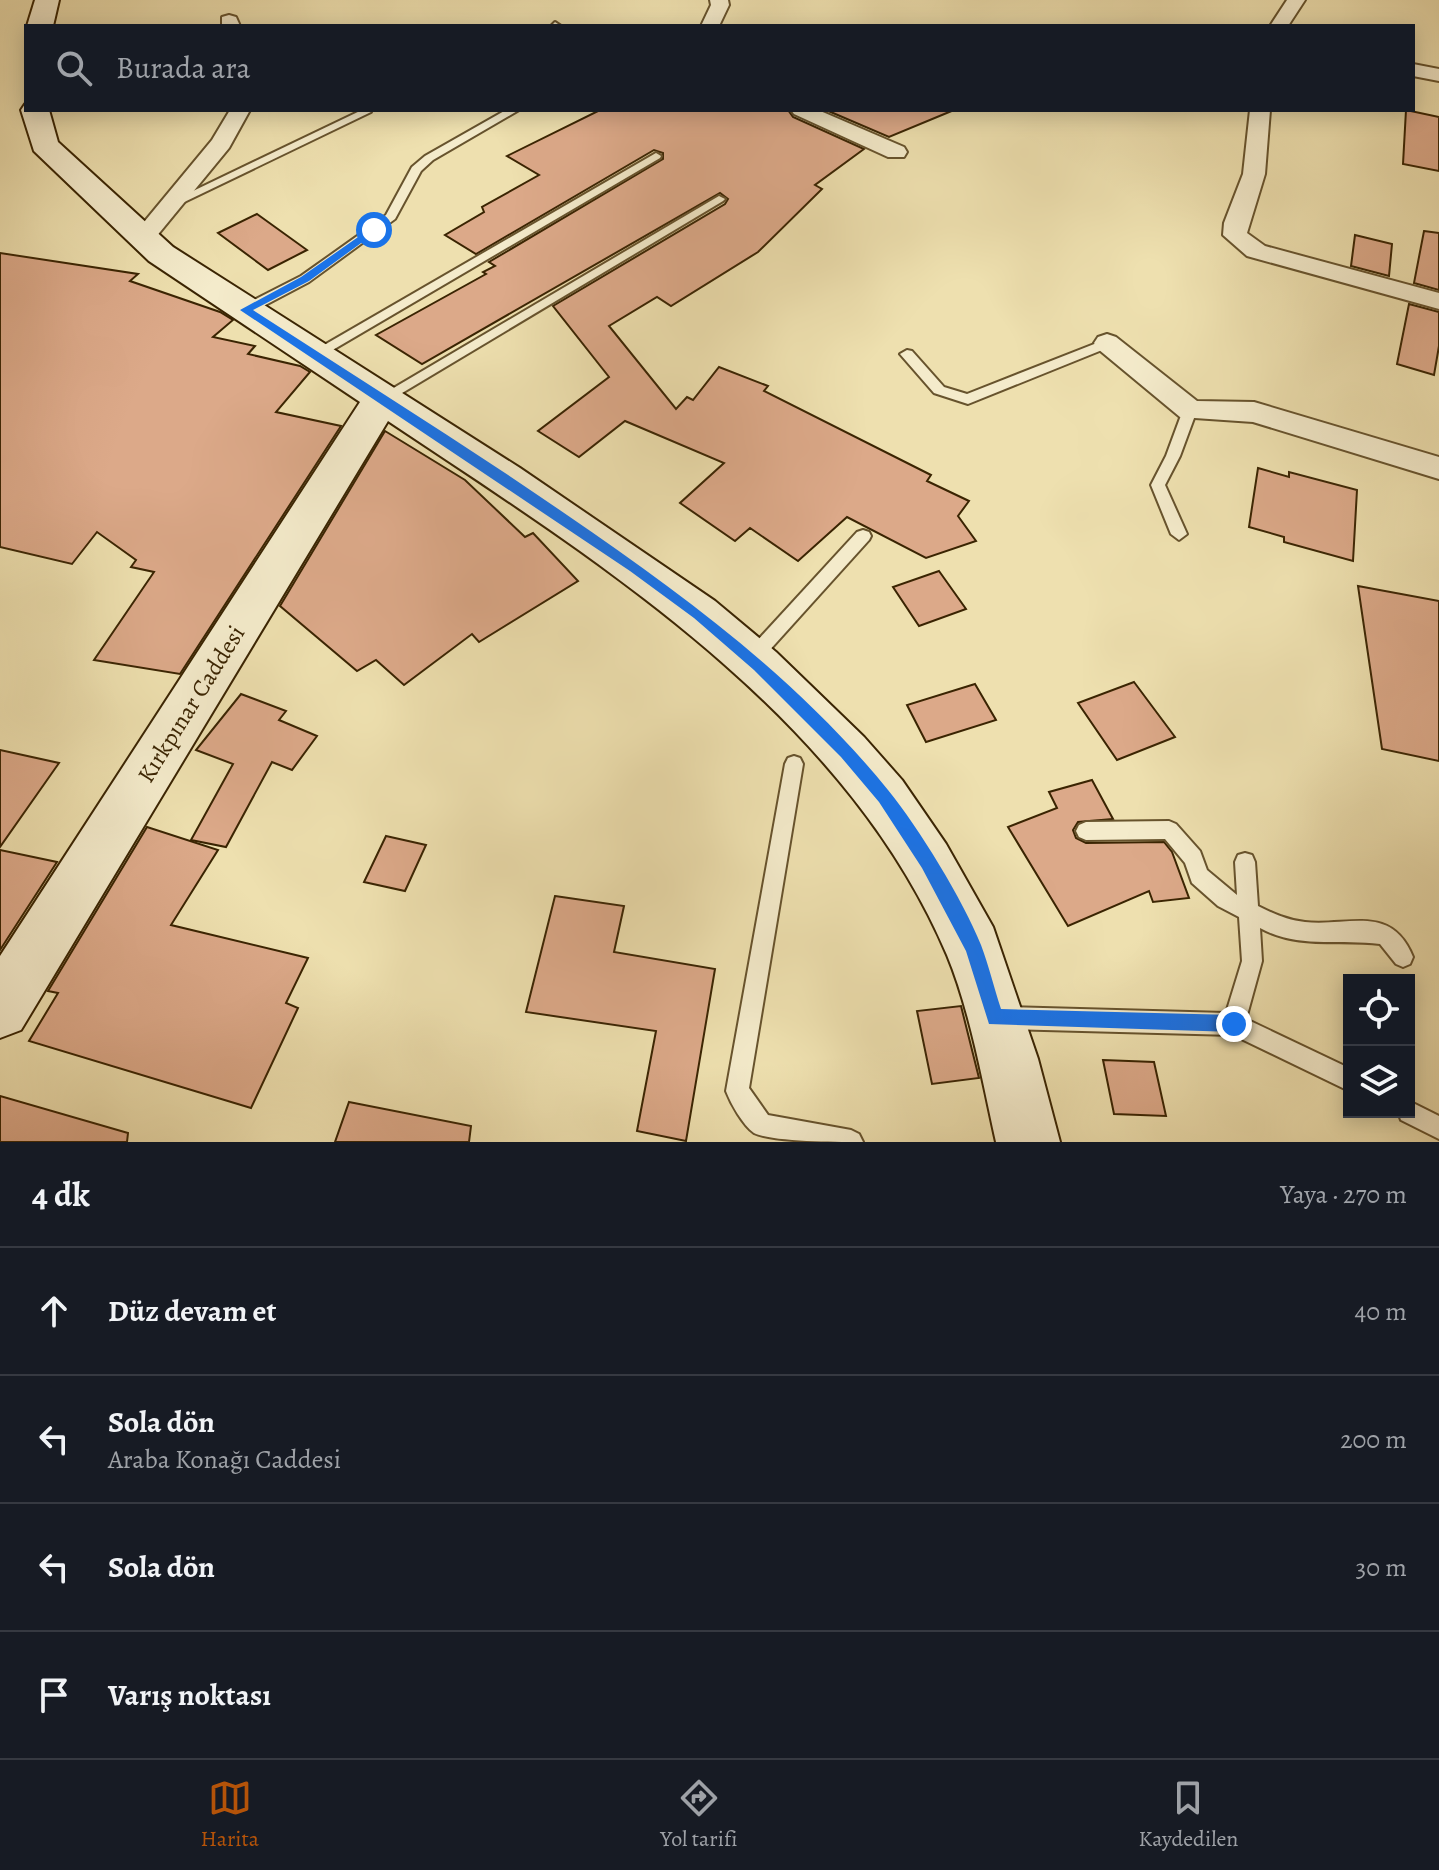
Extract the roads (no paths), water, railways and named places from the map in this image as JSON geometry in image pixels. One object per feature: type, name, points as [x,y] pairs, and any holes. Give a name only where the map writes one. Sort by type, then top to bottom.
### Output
[{"type":"main road","points":[[41,24],[47,0]]},
{"type":"main road","points":[[36,112],[44,145],[157,221],[161,254],[699,614],[751,659],[846,753],[884,797],[927,862],[973,947],[1028,1142]]},
{"type":"main road","name":"Kırkpınar Caddesi","points":[[0,1009],[382,399]]},
{"type":"street","points":[[711,24],[720,5],[719,0]]},
{"type":"street","points":[[1280,24],[1296,0]]},
{"type":"street","points":[[1415,70],[1439,75]]},
{"type":"street","points":[[157,221],[221,143],[239,112]]},
{"type":"street","points":[[806,112],[896,152]]},
{"type":"street","points":[[1260,112],[1254,174],[1236,223],[1235,235],[1243,244],[1271,256],[1439,301]]},
{"type":"street","points":[[1107,343],[1190,410],[1254,412],[1439,468]]},
{"type":"lane","points":[[157,221],[366,112]]},
{"type":"lane","points":[[245,310],[305,279],[374,230],[391,217],[403,191],[422,163],[445,146],[510,112]]},
{"type":"lane","points":[[314,355],[656,156]]},
{"type":"lane","points":[[382,399],[719,199]]},
{"type":"lane","points":[[907,354],[939,390],[968,399],[1107,343]]},
{"type":"lane","points":[[1179,534],[1158,485],[1173,456],[1190,410]]},
{"type":"lane","points":[[751,659],[863,536]]},
{"type":"lane","points":[[794,764],[737,1091],[762,1125],[851,1142]]},
{"type":"lane","points":[[1086,831],[1169,830],[1193,858],[1199,876],[1225,899],[1248,908],[1280,928],[1308,933],[1352,930],[1385,934],[1403,957]]},
{"type":"lane","points":[[1234,1024],[1252,961],[1245,862]]},
{"type":"lane","points":[[995,1017],[1234,1024],[1343,1077]]},
{"type":"lane","points":[[1415,1115],[1439,1128]]}]
